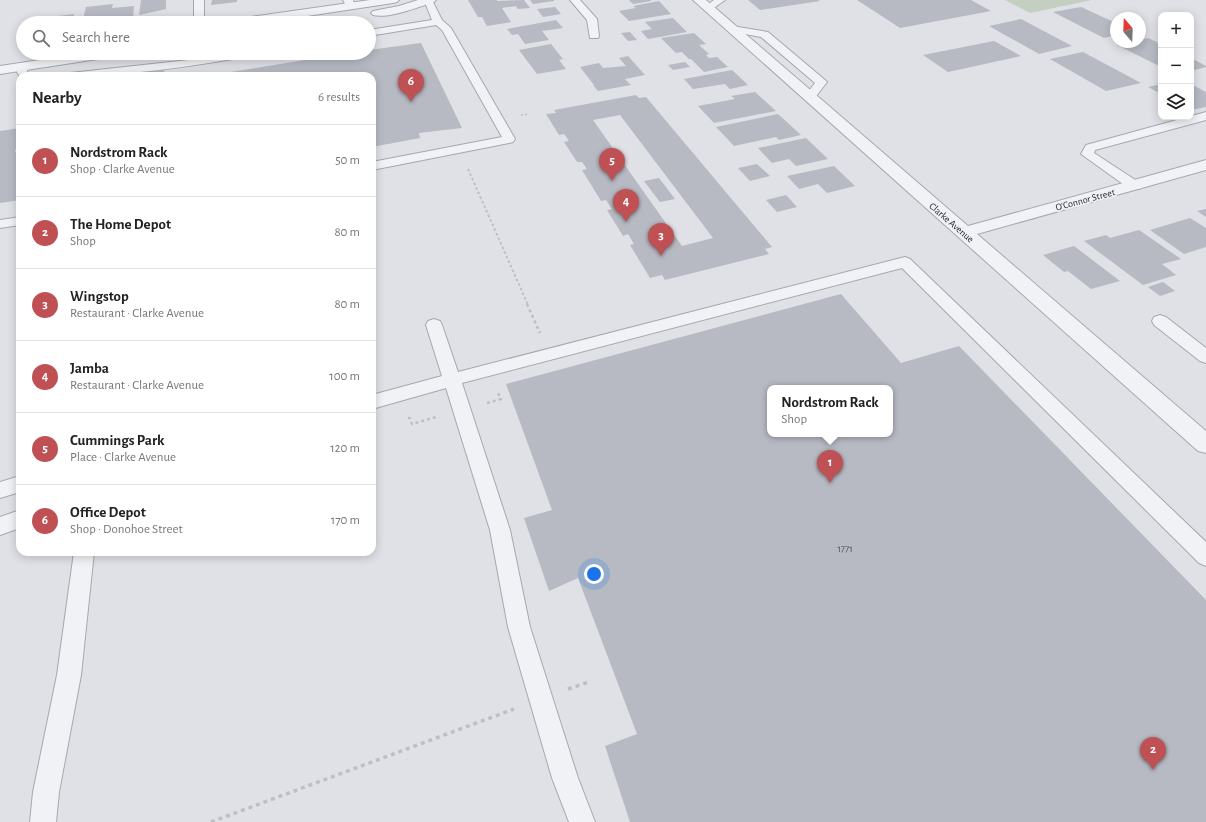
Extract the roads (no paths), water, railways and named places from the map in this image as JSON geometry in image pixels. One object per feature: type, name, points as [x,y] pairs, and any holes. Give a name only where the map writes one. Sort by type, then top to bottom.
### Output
[{"type":"street","points":[[276,16],[349,3],[393,0]]},
{"type":"street","points":[[355,16],[401,9],[429,0]]},
{"type":"street","name":"Clarke Avenue","points":[[703,4],[1206,444]]},
{"type":"street","points":[[0,58],[16,56]]},
{"type":"street","points":[[0,70],[24,71],[77,60]]},
{"type":"street","name":"O'Connor Street","points":[[964,232],[1135,186],[1206,165]]},
{"type":"lane","points":[[199,0],[199,16]]},
{"type":"lane","points":[[376,165],[509,139],[446,28],[438,22],[429,0]]},
{"type":"lane","points":[[575,0],[592,19],[594,36]]},
{"type":"lane","points":[[703,4],[720,0]]},
{"type":"lane","points":[[376,32],[438,22]]},
{"type":"lane","points":[[732,29],[764,34],[820,82],[810,97]]},
{"type":"lane","points":[[107,72],[210,60]]},
{"type":"lane","points":[[1135,186],[1087,154],[1090,148],[1206,116]]},
{"type":"lane","points":[[0,224],[16,222]]},
{"type":"lane","points":[[376,401],[905,262],[1206,556]]},
{"type":"lane","points":[[1160,321],[1206,357]]},
{"type":"lane","points":[[434,325],[500,530],[519,627],[565,778],[582,822]]},
{"type":"lane","points":[[0,490],[16,485]]},
{"type":"lane","points":[[0,526],[16,520]]},
{"type":"lane","points":[[43,822],[46,792],[69,675],[84,556]]},
{"type":"place","name":"Office Depot","points":[[411,102]]},
{"type":"place","name":"Cummings Park","points":[[612,181]]},
{"type":"place","name":"Jamba","points":[[626,222]]},
{"type":"place","name":"Wingstop","points":[[661,256]]},
{"type":"place","name":"Nordstrom Rack","points":[[830,483]]},
{"type":"place","name":"The Home Depot","points":[[1153,770]]}]
